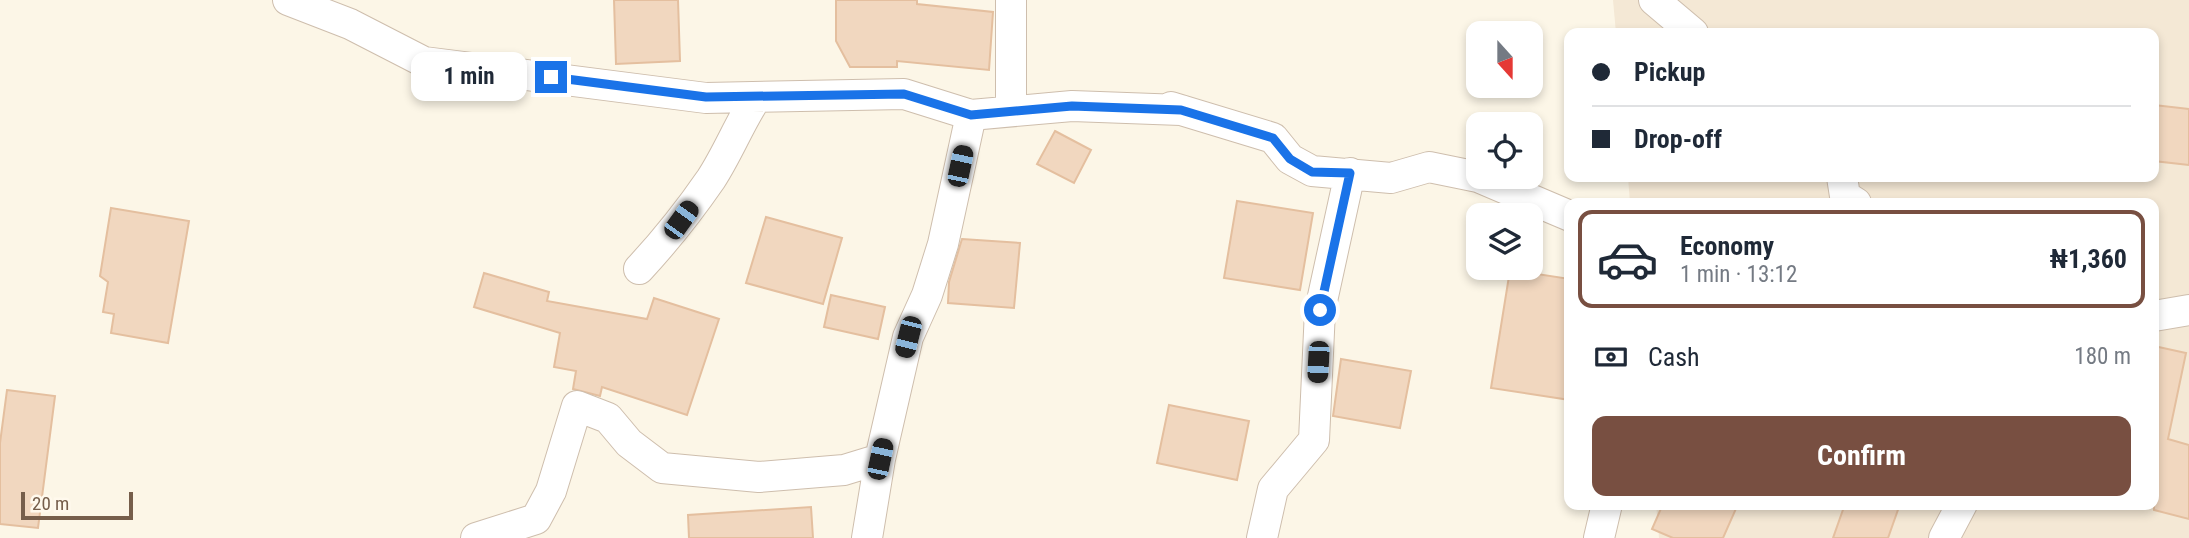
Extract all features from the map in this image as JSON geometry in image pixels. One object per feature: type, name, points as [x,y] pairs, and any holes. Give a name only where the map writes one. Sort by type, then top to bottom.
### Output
[{"type":"street","points":[[288,0],[349,11],[424,62],[706,97],[904,94],[971,115],[1072,106],[1176,109],[1273,138],[1290,159],[1312,172],[1391,178],[1429,167],[1478,177],[1564,213]]},
{"type":"street","points":[[1011,0],[1011,111]]},
{"type":"street","points":[[1654,0],[1687,28]]},
{"type":"street","points":[[639,269],[665,241],[712,177],[737,127],[756,98]]},
{"type":"street","points":[[867,538],[880,459],[908,337],[927,295],[943,244],[971,115]]},
{"type":"street","points":[[1262,538],[1273,489],[1314,440],[1320,310],[1350,173]]},
{"type":"street","points":[[2159,315],[2189,310]]},
{"type":"street","points":[[476,538],[536,519],[551,491],[577,406],[608,418],[629,443],[662,468],[759,477],[844,470],[880,459]]},
{"type":"street","points":[[1599,538],[1606,510]]},
{"type":"street","points":[[1944,538],[1959,510]]},
{"type":"shaded area","points":[[1613,0],[2189,0],[2189,538],[1659,538],[1657,510],[2159,510],[2159,198],[1630,198],[1628,182],[2159,182],[2159,28],[1616,28]]},
{"type":"building","points":[[614,0],[678,0],[680,61],[616,64]]},
{"type":"building","points":[[836,0],[917,0],[917,4],[993,12],[989,70],[897,61],[897,67],[850,67],[836,41]]},
{"type":"building","points":[[2159,106],[2189,109],[2189,165],[2159,162]]},
{"type":"building","points":[[1055,131],[1091,150],[1074,183],[1037,164]]},
{"type":"building","points":[[1237,201],[1313,213],[1300,290],[1224,278]]},
{"type":"building","points":[[111,208],[189,221],[168,343],[111,333],[114,314],[103,312],[108,282],[100,276]]},
{"type":"building","points":[[766,217],[842,238],[823,304],[746,283]]},
{"type":"building","points":[[962,239],[1020,243],[1014,308],[948,303],[949,282]]},
{"type":"building","points":[[484,273],[549,292],[547,301],[647,319],[654,298],[719,319],[687,415],[602,387],[600,396],[573,389],[576,371],[554,367],[560,333],[474,307]]},
{"type":"building","points":[[1543,275],[1564,278],[1564,399],[1491,388],[1508,280],[1543,280]]},
{"type":"building","points":[[831,295],[885,307],[878,339],[824,327]]},
{"type":"building","points":[[2159,347],[2186,353],[2168,439],[2189,445],[2189,519],[2154,510],[2159,510]]},
{"type":"building","points":[[1341,359],[1411,371],[1400,428],[1333,416]]},
{"type":"building","points":[[7,390],[55,396],[38,528],[0,524],[0,443]]},
{"type":"building","points":[[1169,405],[1249,421],[1237,480],[1157,463]]},
{"type":"building","points":[[811,507],[813,538],[689,538],[688,515]]},
{"type":"building","points":[[1660,510],[1735,510],[1723,538],[1673,538],[1652,529]]},
{"type":"building","points":[[1843,510],[1898,510],[1888,538],[1833,538]]},
{"type":"route","points":[[551,77],[706,97],[801,98],[904,94],[971,115],[1072,106],[1181,110],[1273,138],[1290,159],[1312,172],[1350,173],[1320,310]]}]
